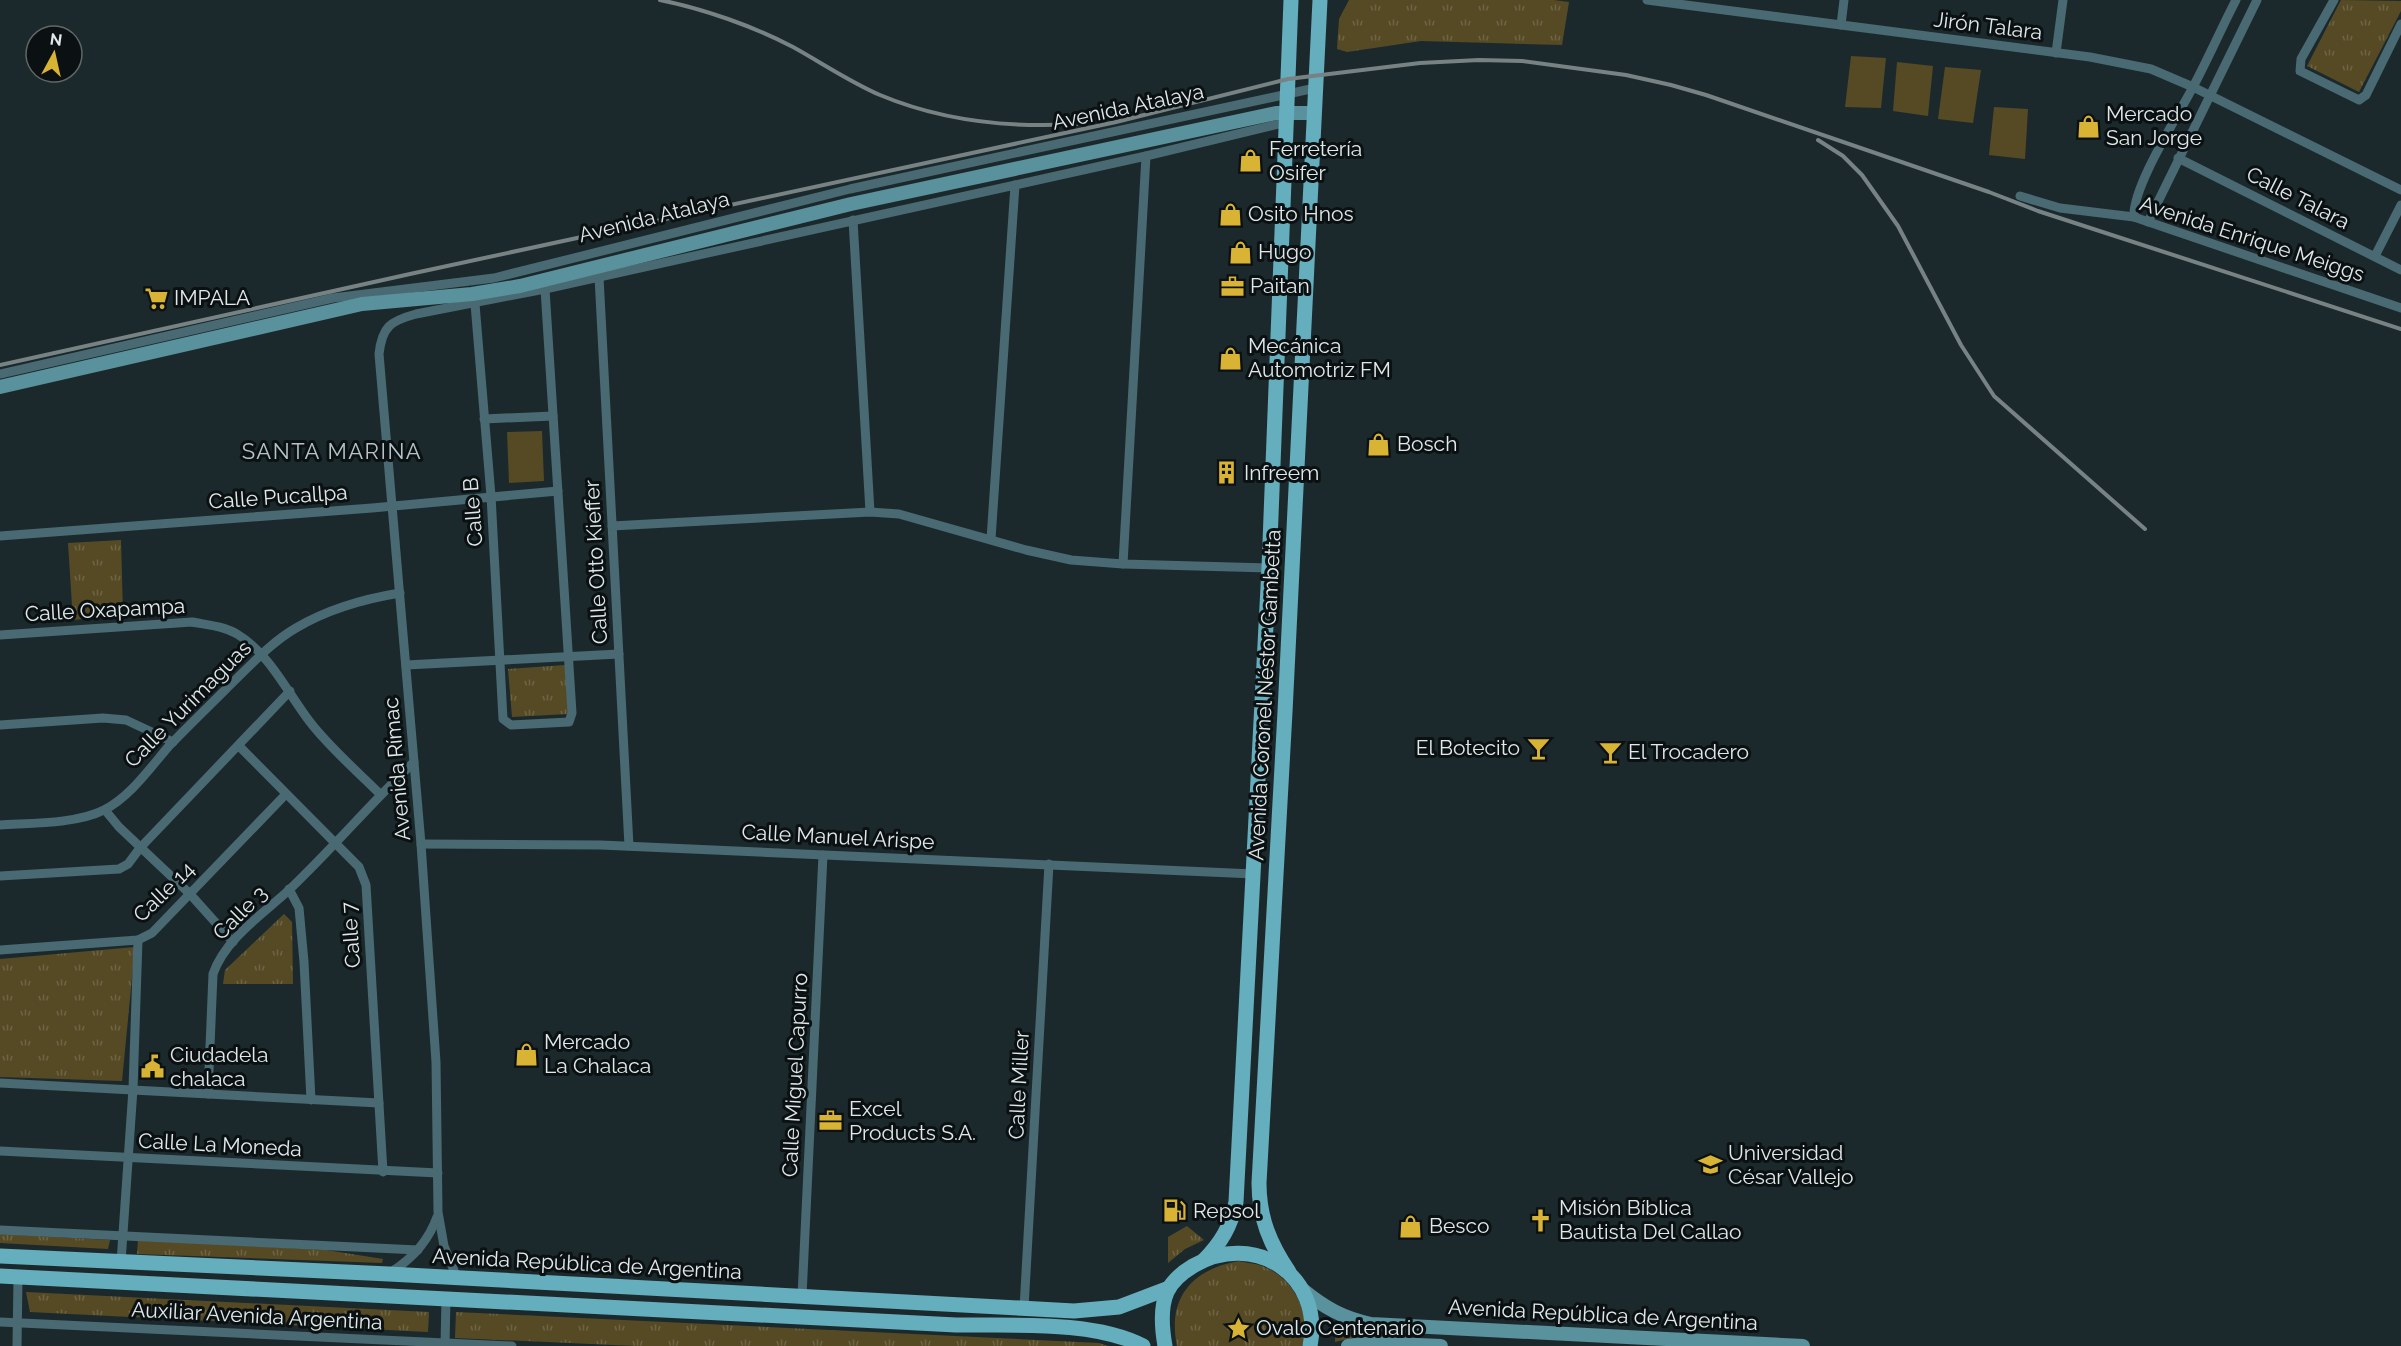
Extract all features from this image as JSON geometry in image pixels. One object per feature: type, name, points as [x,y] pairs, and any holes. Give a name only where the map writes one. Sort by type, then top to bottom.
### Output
[{"type":"main road","name":"Avenida Coronel Néstor Gambetta","points":[[1204,1260],[1223,1237],[1232,1220],[1236,1202],[1269,568],[1291,0]]},
{"type":"main road","name":"Avenida Coronel Néstor Gambetta","points":[[1303,1290],[1277,1255],[1264,1225],[1259,1183],[1320,0]]},
{"type":"main road","name":"Avenida Atalaya","points":[[0,387],[362,304],[472,294],[520,286],[851,204],[1314,113]]},
{"type":"main road","points":[[1204,1260],[1243,1252],[1268,1259],[1289,1272]]},
{"type":"main road","name":"Avenida República de Argentina","points":[[0,1256],[1100,1310],[1137,1302],[1169,1288],[1178,1277],[1204,1260]]},
{"type":"main road","name":"Avenida República de Argentina","points":[[0,1276],[817,1318],[1083,1329],[1114,1334],[1143,1346]]},
{"type":"main road","points":[[1165,1346],[1163,1312],[1169,1288]]},
{"type":"main road","points":[[1303,1290],[1312,1318],[1310,1346]]},
{"type":"main road","name":"Avenida República de Argentina","points":[[1303,1290],[1322,1306],[1352,1320],[1371,1324],[1420,1327],[1517,1339],[1803,1346]]},
{"type":"main road","points":[[1419,1345],[1420,1327]]},
{"type":"main road","name":"Avenida República de Argentina","points":[[1348,1346],[1373,1343],[1441,1346]]},
{"type":"street","name":"Jirón Talara","points":[[1647,0],[2090,57],[2151,69],[2211,95],[2401,190]]},
{"type":"street","points":[[1841,25],[1844,0]]},
{"type":"street","points":[[2056,53],[2063,0]]},
{"type":"street","points":[[2134,217],[2135,202],[2155,156],[2193,87],[2236,0]]},
{"type":"street","points":[[2148,222],[2257,0]]},
{"type":"street","points":[[2334,0],[2301,59],[2300,71],[2359,100],[2366,95],[2401,24]]},
{"type":"street","name":"Avenida Atalaya","points":[[0,374],[333,298],[494,278],[850,189],[1316,88]]},
{"type":"street","name":"Avenida Atalaya","points":[[388,326],[400,318],[416,314],[545,289],[1146,156],[1287,117]]},
{"type":"street","points":[[1123,564],[1146,156]]},
{"type":"street","name":"Calle Talara","points":[[2178,158],[2401,270]]},
{"type":"street","points":[[992,538],[1015,185]]},
{"type":"street","name":"Avenida Enrique Meiggs","points":[[2020,196],[2060,208],[2134,217],[2401,308]]},
{"type":"street","points":[[2375,256],[2401,205]]},
{"type":"street","points":[[853,220],[870,512]]},
{"type":"street","name":"Calle Otto Kieffer","points":[[599,277],[629,846]]},
{"type":"street","points":[[545,289],[569,657]]},
{"type":"street","name":"Calle B","points":[[475,304],[490,496],[503,719],[511,725],[569,722],[572,713],[569,657]]},
{"type":"street","name":"Avenida Rímac","points":[[388,326],[381,338],[379,354],[421,844],[436,1062],[438,1212],[444,1246],[458,1278]]},
{"type":"street","points":[[484,419],[553,416]]},
{"type":"street","name":"Calle Pucallpa","points":[[0,536],[558,491]]},
{"type":"street","points":[[612,526],[870,512],[899,514],[992,538],[1026,550],[1071,560],[1123,564],[1269,568]]},
{"type":"street","name":"Calle Yurimaguas","points":[[0,825],[63,820],[105,810],[120,800],[173,742],[261,655],[294,629],[325,613],[377,597],[400,593]]},
{"type":"street","name":"Calle Oxapampa","points":[[0,635],[192,622],[223,628],[237,634],[261,655],[325,740],[380,794]]},
{"type":"street","points":[[406,666],[619,654]]},
{"type":"street","points":[[0,876],[119,869],[128,864],[140,848],[290,691]]},
{"type":"street","points":[[0,725],[114,719],[135,724],[173,742]]},
{"type":"street","name":"Calle 7","points":[[239,746],[359,867],[366,885],[383,1172]]},
{"type":"street","points":[[380,794],[414,762]]},
{"type":"street","name":"Calle 14","points":[[0,950],[138,940],[152,933],[286,794]]},
{"type":"street","name":"Calle 3","points":[[208,1094],[213,974],[216,964],[233,942],[289,889],[380,794]]},
{"type":"street","points":[[105,810],[119,827],[189,894],[233,942]]},
{"type":"street","name":"Calle Manuel Arispe","points":[[421,844],[629,846],[1254,874]]},
{"type":"street","name":"Calle Miguel Capurro","points":[[802,1296],[823,855]]},
{"type":"street","name":"Calle Miller","points":[[1024,1308],[1049,864]]},
{"type":"street","points":[[289,889],[299,908],[311,1100]]},
{"type":"street","points":[[121,1262],[133,1089],[138,940]]},
{"type":"street","points":[[0,1083],[379,1103]]},
{"type":"street","name":"Calle La Moneda","points":[[0,1151],[438,1173]]},
{"type":"street","name":"Avenida Rímac","points":[[388,1274],[405,1264],[418,1250],[434,1226],[438,1212]]},
{"type":"street","points":[[0,1230],[418,1250]]},
{"type":"street","points":[[17,1346],[18,1277]]},
{"type":"street","points":[[445,1344],[446,1298]]},
{"type":"street","name":"Auxiliar Avenida Argentina","points":[[0,1322],[512,1346]]},
{"type":"green space","points":[[1349,0],[1554,0],[1569,2],[1562,45],[1421,41],[1347,52],[1337,49],[1339,19]]},
{"type":"green space","points":[[2341,0],[2401,1],[2401,11],[2359,92],[2307,66]]},
{"type":"green space","points":[[1851,56],[1886,58],[1881,108],[1845,107]]},
{"type":"green space","points":[[1897,62],[1933,66],[1928,116],[1893,111]]},
{"type":"green space","points":[[1945,67],[1981,70],[1973,123],[1938,119]]},
{"type":"green space","points":[[1994,107],[2028,109],[2025,159],[1989,155]]},
{"type":"green space","points":[[542,431],[544,481],[509,483],[507,432]]},
{"type":"green space","points":[[121,540],[123,615],[73,620],[68,543]]},
{"type":"green space","points":[[565,665],[568,714],[512,717],[508,669]]},
{"type":"green space","points":[[284,914],[292,922],[293,984],[223,984],[225,970]]},
{"type":"green space","points":[[135,947],[122,1081],[0,1077],[0,959]]},
{"type":"green space","points":[[1187,1226],[1204,1240],[1185,1249],[1168,1263],[1168,1237]]},
{"type":"green space","points":[[0,1234],[110,1240],[108,1249],[0,1243]]},
{"type":"green space","points":[[138,1240],[326,1250],[383,1259],[382,1263],[137,1254]]},
{"type":"green space","points":[[1239,1261],[1259,1265],[1273,1272],[1291,1288],[1302,1309],[1304,1334],[1302,1346],[1177,1346],[1176,1314],[1180,1300],[1187,1289],[1208,1271]]},
{"type":"green space","points":[[26,1292],[429,1312],[428,1332],[30,1312]]},
{"type":"green space","points":[[456,1312],[1099,1343],[1108,1346],[636,1346],[455,1338]]},
{"type":"green space","points":[[1335,1324],[1353,1330],[1408,1336],[1407,1341],[1347,1339],[1335,1342]]},
{"type":"railway","points":[[660,0],[711,13],[762,32],[869,90],[904,104],[977,121],[1027,125],[1077,124]]},
{"type":"railway","points":[[0,365],[1116,122],[1288,79],[1420,63],[1479,60],[1522,61],[1626,75],[1706,95],[2038,211],[2401,329]]},
{"type":"railway","points":[[1818,140],[1843,156],[1862,175],[1898,226],[1961,345],[1994,396],[2145,529]]},
{"type":"place","name":"Mercado San Jorge","points":[[2088,126]]},
{"type":"place","name":"Ferretería Osifer","points":[[1251,161]]},
{"type":"place","name":"Osito Hnos","points":[[1230,214]]},
{"type":"place","name":"Hugo","points":[[1240,252]]},
{"type":"place","name":"Paitan","points":[[1232,286]]},
{"type":"place","name":"IMPALA","points":[[156,298]]},
{"type":"place","name":"Mecánica Automotriz FM","points":[[1230,358]]},
{"type":"place","name":"Bosch","points":[[1379,444]]},
{"type":"place","name":"Infreem","points":[[1226,473]]},
{"type":"place","name":"El Botecito","points":[[1538,748]]},
{"type":"place","name":"El Trocadero","points":[[1610,752]]},
{"type":"place","name":"Mercado La Chalaca","points":[[526,1054]]},
{"type":"place","name":"Ciudadela chalaca","points":[[152,1067]]},
{"type":"place","name":"Excel Products S.A.","points":[[831,1121]]},
{"type":"place","name":"Universidad César Vallejo","points":[[1710,1165]]},
{"type":"place","name":"Repsol","points":[[1175,1211]]},
{"type":"place","name":"Misión Bíblica Bautista Del Callao","points":[[1541,1220]]},
{"type":"place","name":"Besco","points":[[1411,1226]]},
{"type":"place","name":"Ovalo Centenario","points":[[1238,1328]]},
{"type":"district","name":"SANTA MARINA","points":[[332,451]]}]
